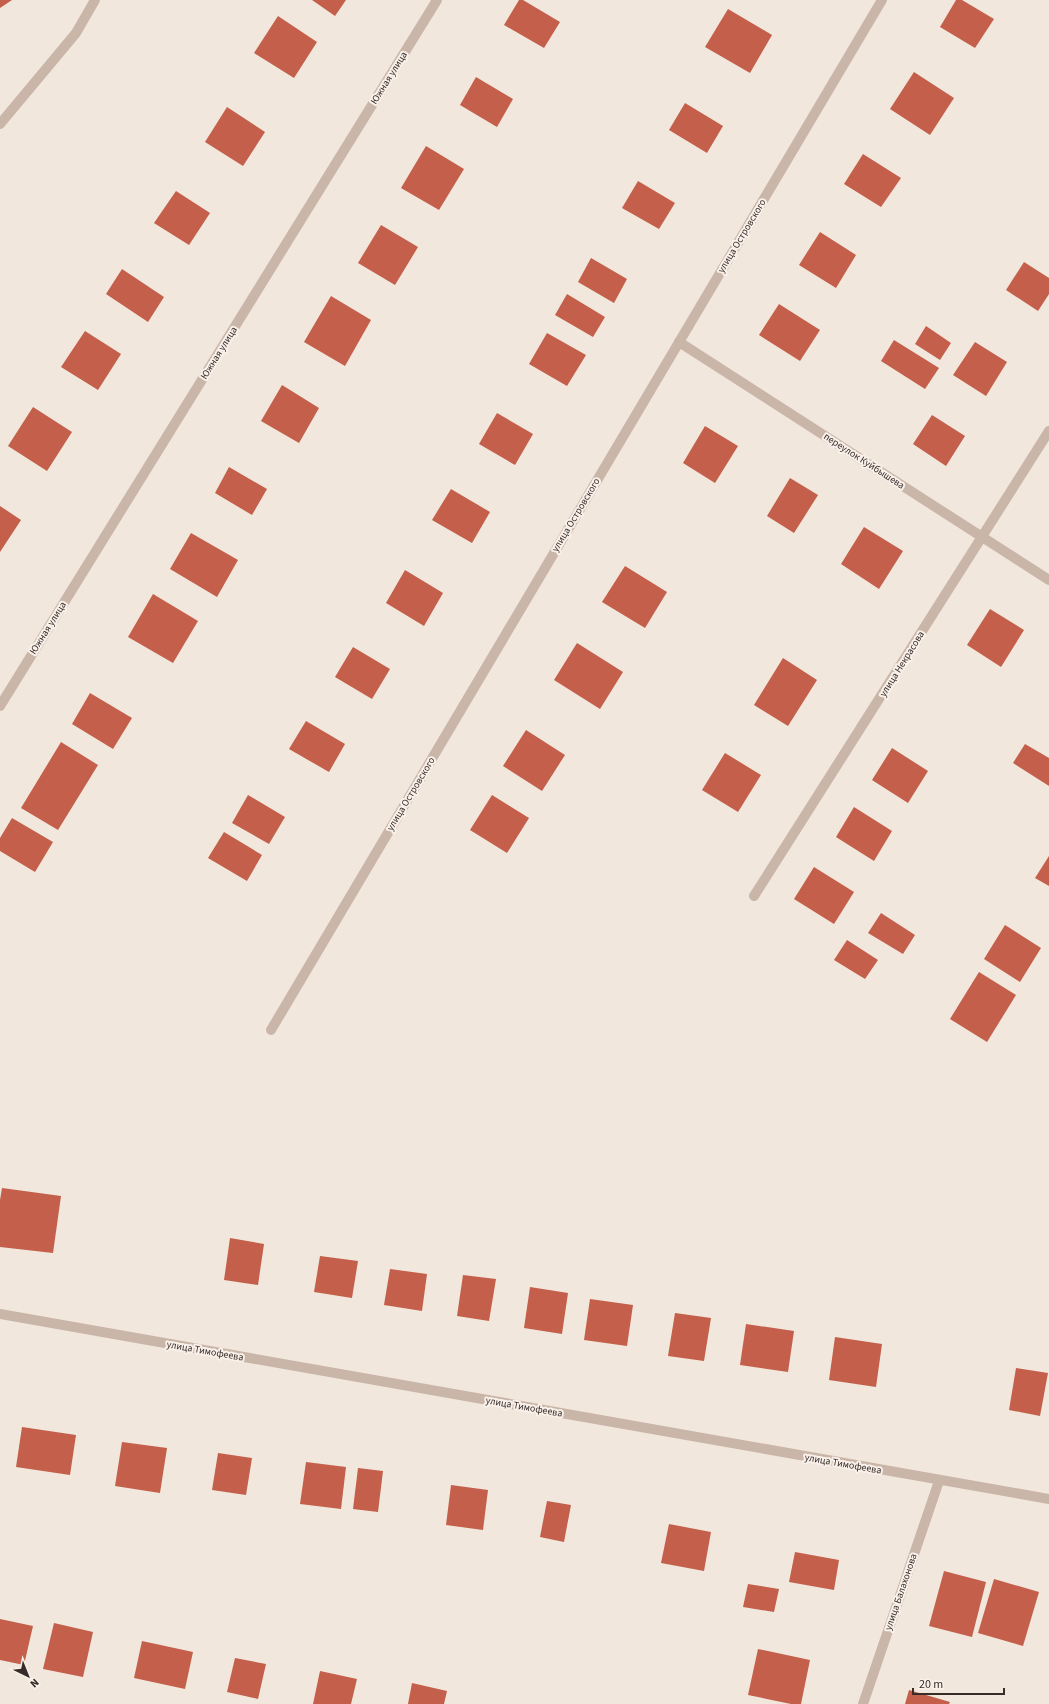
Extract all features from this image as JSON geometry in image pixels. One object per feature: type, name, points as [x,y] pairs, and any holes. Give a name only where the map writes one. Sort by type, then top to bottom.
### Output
[{"type":"street","points":[[0,124],[76,33],[95,0]]},
{"type":"street","name":"Южная улица","points":[[0,706],[437,0]]},
{"type":"street","name":"улица Островского","points":[[271,1030],[882,0]]},
{"type":"street","name":"переулок Куйбышева","points":[[679,342],[1049,580]]},
{"type":"street","name":"улица Некрасова","points":[[754,896],[1049,431]]},
{"type":"street","name":"улица Тимофеева","points":[[0,1314],[1049,1499]]},
{"type":"street","name":"улица Балахонова","points":[[863,1704],[939,1480]]},
{"type":"building","points":[[0,0],[12,0],[0,8]]},
{"type":"building","points":[[312,0],[346,0],[335,16]]},
{"type":"building","points":[[519,0],[523,0],[560,22],[544,48],[504,25]]},
{"type":"building","points":[[956,0],[962,0],[994,19],[975,48],[940,27]]},
{"type":"building","points":[[728,9],[772,35],[750,73],[705,47]]},
{"type":"building","points":[[278,16],[317,42],[294,78],[254,53]]},
{"type":"building","points":[[914,72],[954,98],[930,135],[890,109]]},
{"type":"building","points":[[476,77],[513,99],[497,127],[460,105]]},
{"type":"building","points":[[685,103],[723,126],[707,153],[669,130]]},
{"type":"building","points":[[227,107],[265,132],[243,166],[205,142]]},
{"type":"building","points":[[426,146],[464,169],[439,210],[401,188]]},
{"type":"building","points":[[863,154],[901,178],[881,207],[844,184]]},
{"type":"building","points":[[638,181],[675,203],[659,229],[622,208]]},
{"type":"building","points":[[176,191],[210,213],[189,245],[154,223]]},
{"type":"building","points":[[381,225],[418,247],[395,285],[358,263]]},
{"type":"building","points":[[820,232],[856,255],[836,288],[799,265]]},
{"type":"building","points":[[591,258],[627,279],[614,303],[578,282]]},
{"type":"building","points":[[1024,262],[1049,278],[1049,294],[1038,311],[1006,290]]},
{"type":"building","points":[[122,269],[164,297],[148,322],[106,294]]},
{"type":"building","points":[[567,294],[605,317],[593,337],[555,315]]},
{"type":"building","points":[[331,296],[371,320],[345,366],[304,342]]},
{"type":"building","points":[[779,304],[820,330],[800,361],[759,335]]},
{"type":"building","points":[[926,326],[951,343],[940,360],[915,344]]},
{"type":"building","points":[[85,331],[121,354],[98,390],[61,367]]},
{"type":"building","points":[[547,333],[586,355],[567,386],[529,364]]},
{"type":"building","points":[[894,340],[939,368],[925,389],[881,361]]},
{"type":"building","points":[[975,342],[1007,362],[986,396],[953,375]]},
{"type":"building","points":[[282,385],[319,408],[299,443],[261,421]]},
{"type":"building","points":[[33,407],[72,432],[47,471],[8,446]]},
{"type":"building","points":[[497,413],[533,434],[515,465],[479,444]]},
{"type":"building","points":[[932,415],[965,436],[946,466],[913,444]]},
{"type":"building","points":[[705,426],[738,446],[715,483],[683,463]]},
{"type":"building","points":[[229,467],[267,489],[252,515],[215,493]]},
{"type":"building","points":[[790,478],[818,495],[794,533],[767,516]]},
{"type":"building","points":[[451,489],[490,512],[472,543],[432,520]]},
{"type":"building","points":[[0,506],[21,520],[0,552]]},
{"type":"building","points":[[864,527],[903,551],[879,589],[841,564]]},
{"type":"building","points":[[191,533],[238,560],[217,597],[170,569]]},
{"type":"building","points":[[625,566],[667,592],[645,628],[602,602]]},
{"type":"building","points":[[405,570],[443,593],[424,626],[386,603]]},
{"type":"building","points":[[153,594],[198,621],[173,663],[128,637]]},
{"type":"building","points":[[990,609],[1024,630],[1001,667],[967,645]]},
{"type":"building","points":[[577,643],[623,672],[600,709],[554,680]]},
{"type":"building","points":[[353,647],[390,669],[372,699],[335,677]]},
{"type":"building","points":[[783,658],[817,680],[788,726],[754,705]]},
{"type":"building","points":[[90,693],[132,718],[113,749],[72,724]]},
{"type":"building","points":[[306,721],[345,744],[329,772],[289,749]]},
{"type":"building","points":[[526,730],[565,755],[542,791],[503,766]]},
{"type":"building","points":[[61,742],[98,765],[58,830],[21,808]]},
{"type":"building","points":[[1025,744],[1049,758],[1049,786],[1013,763]]},
{"type":"building","points":[[892,748],[928,771],[908,803],[872,780]]},
{"type":"building","points":[[725,753],[761,775],[738,812],[702,790]]},
{"type":"building","points":[[248,795],[285,817],[269,844],[232,823]]},
{"type":"building","points":[[492,795],[529,818],[507,853],[470,830]]},
{"type":"building","points":[[854,807],[892,831],[874,861],[836,837]]},
{"type":"building","points":[[12,818],[53,842],[35,872],[0,851],[0,838]]},
{"type":"building","points":[[224,832],[262,855],[247,881],[208,858]]},
{"type":"building","points":[[1049,856],[1049,886],[1035,878]]},
{"type":"building","points":[[814,867],[854,892],[834,924],[794,899]]},
{"type":"building","points":[[881,913],[915,935],[903,954],[868,933]]},
{"type":"building","points":[[1005,925],[1041,948],[1020,982],[984,959]]},
{"type":"building","points":[[847,940],[878,960],[865,979],[834,960]]},
{"type":"building","points":[[979,972],[1016,995],[987,1042],[950,1019]]},
{"type":"building","points":[[2,1188],[61,1196],[53,1253],[0,1247],[0,1200]]},
{"type":"building","points":[[230,1238],[264,1244],[258,1285],[224,1280]]},
{"type":"building","points":[[320,1256],[358,1261],[352,1298],[314,1292]]},
{"type":"building","points":[[390,1269],[427,1274],[422,1311],[384,1305]]},
{"type":"building","points":[[463,1275],[496,1279],[489,1321],[457,1316]]},
{"type":"building","points":[[530,1287],[568,1293],[562,1334],[524,1328]]},
{"type":"building","points":[[590,1299],[633,1305],[627,1346],[584,1340]]},
{"type":"building","points":[[675,1313],[711,1318],[704,1361],[668,1356]]},
{"type":"building","points":[[746,1324],[794,1331],[788,1372],[740,1365]]},
{"type":"building","points":[[835,1337],[882,1344],[876,1387],[829,1380]]},
{"type":"building","points":[[1016,1368],[1048,1373],[1040,1416],[1009,1410]]},
{"type":"building","points":[[22,1427],[76,1435],[70,1475],[16,1467]]},
{"type":"building","points":[[122,1442],[167,1448],[160,1493],[115,1486]]},
{"type":"building","points":[[218,1453],[252,1458],[246,1495],[212,1490]]},
{"type":"building","points":[[306,1462],[346,1467],[341,1509],[300,1504]]},
{"type":"building","points":[[358,1468],[383,1471],[378,1512],[353,1509]]},
{"type":"building","points":[[451,1485],[488,1490],[483,1530],[446,1525]]},
{"type":"building","points":[[547,1501],[571,1505],[564,1542],[540,1537]]},
{"type":"building","points":[[669,1524],[711,1532],[704,1571],[661,1563]]},
{"type":"building","points":[[795,1552],[839,1560],[834,1590],[789,1582]]},
{"type":"building","points":[[944,1571],[986,1582],[972,1637],[929,1626]]},
{"type":"building","points":[[994,1579],[1039,1592],[1023,1646],[978,1633]]},
{"type":"building","points":[[748,1584],[779,1589],[774,1612],[743,1607]]},
{"type":"building","points":[[0,1619],[33,1626],[24,1665],[0,1660]]},
{"type":"building","points":[[54,1623],[93,1632],[83,1677],[43,1669]]},
{"type":"building","points":[[142,1641],[193,1652],[185,1689],[134,1678]]},
{"type":"building","points":[[758,1649],[810,1660],[801,1704],[791,1704],[748,1695]]},
{"type":"building","points":[[235,1658],[266,1664],[258,1699],[227,1692]]},
{"type":"building","points":[[320,1671],[357,1679],[351,1704],[313,1704]]},
{"type":"building","points":[[412,1683],[447,1691],[444,1704],[408,1704]]},
{"type":"building","points":[[909,1690],[950,1702],[949,1704],[905,1704]]}]
